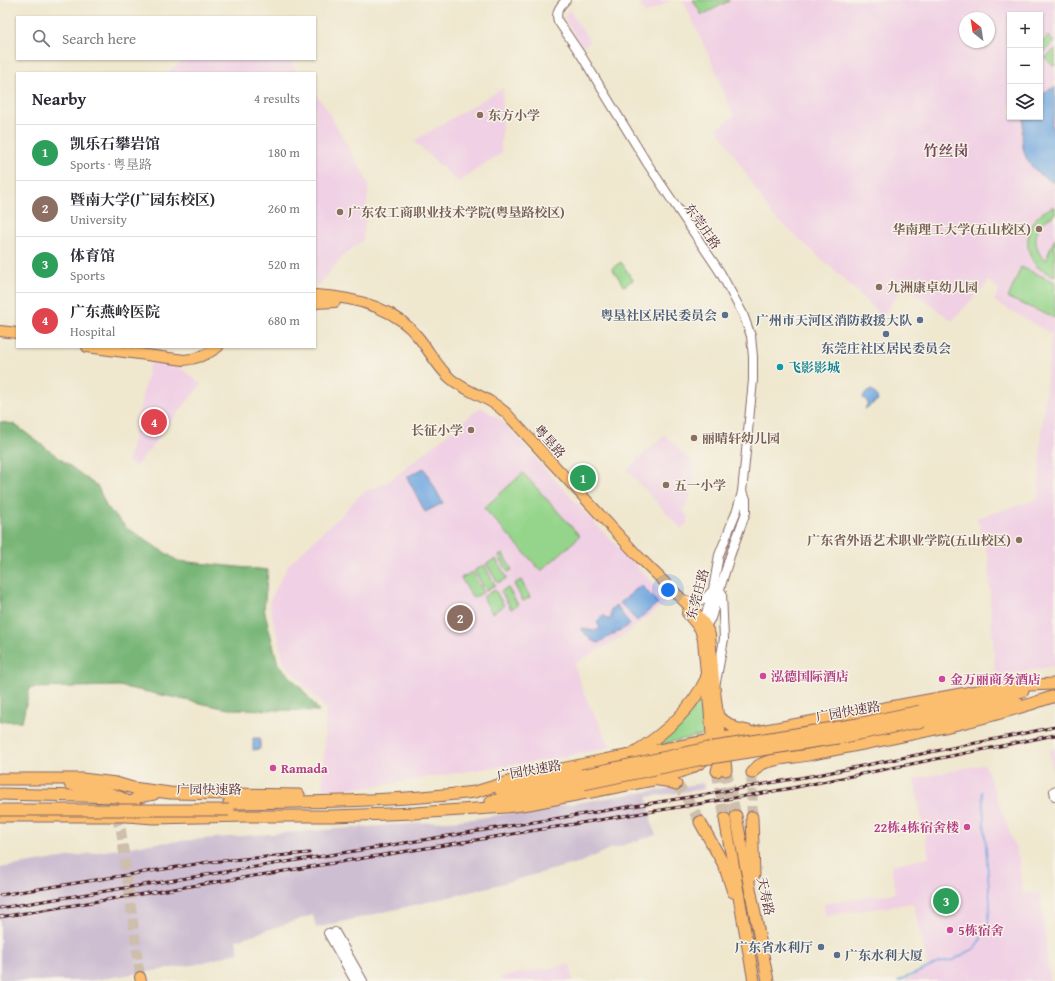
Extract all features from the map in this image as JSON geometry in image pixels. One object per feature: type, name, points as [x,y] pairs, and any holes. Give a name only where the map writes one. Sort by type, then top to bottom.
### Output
[{"type":"highway","points":[[629,755],[656,737],[688,708],[706,678]]},
{"type":"highway","points":[[475,792],[528,776],[717,738],[832,719],[1002,686],[1055,684]]},
{"type":"highway","name":"广园快速路","points":[[0,802],[229,806],[348,810],[507,799],[583,780],[698,760],[831,740],[922,716],[1055,684]]},
{"type":"highway","points":[[752,773],[757,766],[767,762],[836,749],[987,716],[1019,708],[1055,696]]},
{"type":"highway","name":"广园快速路","points":[[922,716],[1055,696]]},
{"type":"highway","points":[[718,717],[737,729],[759,732]]},
{"type":"highway","points":[[832,719],[822,726],[820,735],[826,745],[836,749]]},
{"type":"highway","points":[[792,726],[784,729],[780,733],[777,742],[782,751],[796,757]]},
{"type":"highway","points":[[0,816],[128,816],[153,818],[370,815],[530,804],[664,778],[719,755],[740,740],[759,732]]},
{"type":"highway","points":[[717,738],[722,771]]},
{"type":"highway","points":[[686,744],[701,747],[719,755]]},
{"type":"highway","points":[[649,752],[658,760],[659,766],[658,772],[652,780]]},
{"type":"highway","points":[[0,779],[100,781],[133,788],[170,793]]},
{"type":"highway","points":[[51,780],[97,790],[118,797],[129,803],[128,816]]},
{"type":"highway","name":"广园快速路","points":[[0,810],[229,806],[333,801],[399,800],[583,780]]},
{"type":"highway","points":[[652,780],[666,781],[676,784]]},
{"type":"highway","points":[[153,818],[137,809],[134,805],[134,800],[142,796],[170,793],[292,794],[312,796],[333,801]]},
{"type":"highway","points":[[0,794],[118,797]]},
{"type":"highway","points":[[370,815],[448,804]]},
{"type":"highway","points":[[752,817],[753,869],[757,919]]},
{"type":"highway","name":"天寿路","points":[[754,981],[744,922],[730,818],[757,919],[768,981]]},
{"type":"highway","points":[[700,822],[724,865],[744,922]]},
{"type":"main road","name":"粤垦路","points":[[316,295],[351,298],[370,304],[385,311],[410,328],[442,370],[452,379],[461,386],[493,402],[506,413],[639,557],[682,599],[710,635],[712,642],[718,717],[717,738]]},
{"type":"main road","name":"粤垦路","points":[[316,303],[334,302],[369,310],[382,316],[403,331],[411,338],[438,374],[447,382],[457,390],[487,405],[504,418],[614,539],[694,621],[703,625]]},
{"type":"main road","points":[[0,331],[16,333]]},
{"type":"main road","points":[[0,338],[16,339]]},
{"type":"main road","points":[[94,348],[184,360],[204,356],[216,348]]},
{"type":"main road","points":[[135,348],[183,354],[196,353],[207,348]]},
{"type":"main road","name":"粤垦路","points":[[703,625],[706,678],[717,738]]},
{"type":"main road","points":[[0,790],[23,790]]},
{"type":"street","name":"东莞庄路","points":[[566,0],[556,17],[558,21],[581,55],[647,163],[720,272],[747,323],[752,345],[753,368],[742,492],[737,510],[719,555],[713,590],[703,625]]},
{"type":"street","name":"东莞庄路","points":[[703,625],[711,618],[730,556],[746,512],[746,499],[742,492]]},
{"type":"street","points":[[715,691],[724,639],[722,585]]},
{"type":"street","points":[[682,599],[699,602],[706,599],[713,590]]},
{"type":"street","points":[[355,981],[332,933],[363,981]]},
{"type":"shaded area","points":[[638,0],[672,0],[645,14]]},
{"type":"shaded area","points":[[683,0],[1055,0],[1055,666],[995,676],[989,561],[977,518],[1039,499],[1041,436],[1052,334],[994,301],[999,290],[989,281],[952,321],[905,285],[882,316],[834,270],[772,215],[717,128],[735,116],[729,107],[715,69]]},
{"type":"shaded area","points":[[569,9],[590,42],[582,47],[564,18]]},
{"type":"shaded area","points":[[184,60],[290,60],[296,72],[168,72]]},
{"type":"shaded area","name":"东方小学","points":[[503,88],[501,153],[458,182],[414,141]]},
{"type":"shaded area","name":"广东农工商职业技术学院(粤垦路校区)","points":[[316,95],[325,106],[369,184],[363,240],[343,256],[319,285],[316,285]]},
{"type":"shaded area","points":[[150,363],[174,363],[201,384],[136,466],[128,461]]},
{"type":"shaded area","points":[[481,407],[501,420],[584,512],[669,600],[626,634],[574,664],[584,694],[611,747],[548,760],[376,786],[322,790],[326,709],[284,662],[269,602],[289,564],[361,494],[392,479]]},
{"type":"shaded area","name":"五一小学","points":[[665,435],[695,466],[689,500],[683,510],[688,517],[687,523],[681,529],[627,470]]},
{"type":"shaded area","points":[[1055,749],[1055,780],[1049,751]]},
{"type":"shaded area","points":[[985,764],[1019,859],[1022,893],[1040,894],[1050,981],[905,981],[928,966],[913,903],[825,916],[824,904],[896,893],[891,865],[929,857],[914,779]]},
{"type":"shaded area","points":[[703,783],[705,789],[647,797],[653,828],[656,835],[610,849],[581,862],[474,891],[316,928],[313,915],[236,940],[239,952],[198,964],[88,981],[0,981],[0,868],[148,844],[474,819]]},
{"type":"shaded area","points":[[570,964],[573,981],[501,981],[501,977]]},
{"type":"green space","points":[[693,0],[729,0],[729,1],[702,15]]},
{"type":"green space","points":[[1048,36],[1054,42],[1043,53],[1043,48],[1043,41]]},
{"type":"green space","points":[[1055,49],[1055,65],[1053,66],[1045,58]]},
{"type":"green space","points":[[1055,206],[1055,215],[1042,224],[1036,235],[1036,241],[1040,255],[1045,261],[1055,238],[1055,276],[1042,270],[1035,264],[1029,251],[1028,237],[1029,230],[1036,218]]},
{"type":"green space","points":[[621,262],[633,280],[624,286],[612,268]]},
{"type":"green space","points":[[1021,267],[1055,282],[1055,318],[1008,298]]},
{"type":"green space","points":[[0,422],[14,424],[98,487],[106,506],[128,529],[178,561],[268,570],[264,609],[278,664],[302,689],[319,711],[228,709],[119,686],[30,688],[22,721],[0,721]]},
{"type":"green space","points":[[523,473],[580,536],[541,571],[484,508]]},
{"type":"green space","points":[[503,554],[512,570],[508,572],[499,556]]},
{"type":"green space","points":[[496,559],[507,578],[498,583],[486,564]]},
{"type":"green space","points":[[484,565],[495,585],[486,590],[474,571]]},
{"type":"green space","points":[[472,572],[484,592],[473,598],[461,578]]},
{"type":"green space","points":[[521,580],[530,597],[523,601],[514,584]]},
{"type":"green space","points":[[508,588],[518,605],[511,609],[501,591]]},
{"type":"green space","points":[[495,590],[504,606],[492,613],[483,597]]},
{"type":"green space","points":[[700,698],[703,735],[653,746],[690,714]]},
{"type":"water","points":[[1055,87],[1055,115],[1052,122],[1052,128],[1055,136],[1055,183],[1036,171],[1030,164],[1023,148],[1022,139],[1024,120],[1043,120],[1043,93]]},
{"type":"water","points":[[872,390],[878,400],[865,409],[868,402],[863,398],[863,396]]},
{"type":"water","points":[[424,468],[443,503],[425,512],[407,477]]},
{"type":"water","points":[[641,585],[658,603],[637,621],[620,603]]},
{"type":"water","points":[[616,605],[630,625],[598,643],[591,640],[582,628],[593,631],[600,629],[597,621],[604,615],[607,619],[611,619],[611,609]]},
{"type":"water","points":[[253,738],[260,738],[260,749],[253,750]]},
{"type":"waterway","points":[[898,981],[939,963],[953,960],[975,948],[988,927],[990,902],[982,792]]},
{"type":"tunnel","points":[[726,770],[736,816]]},
{"type":"tunnel","points":[[717,771],[725,819]]},
{"type":"tunnel","points":[[752,773],[752,817]]},
{"type":"tunnel","points":[[676,784],[685,795],[700,822]]},
{"type":"tunnel","points":[[93,796],[103,802],[111,810],[121,830],[140,977]]},
{"type":"railway","points":[[0,908],[696,796],[822,774],[1055,727]]},
{"type":"railway","points":[[0,917],[792,788],[1055,735]]},
{"type":"railway","points":[[0,895],[209,862],[309,853]]},
{"type":"place","name":"东方小学","points":[[480,115]]},
{"type":"place","name":"广东农工商职业技术学院(粤垦路校区)","points":[[340,212]]},
{"type":"place","name":"华南理工大学(五山校区)","points":[[1039,229]]},
{"type":"place","name":"九洲康卓幼儿园","points":[[879,287]]},
{"type":"place","name":"粤垦社区居民委员会","points":[[725,315]]},
{"type":"place","name":"广州市天河区消防救援大队","points":[[920,320]]},
{"type":"place","name":"东莞庄社区居民委员会","points":[[886,334]]},
{"type":"place","name":"飞影影城","points":[[780,367]]},
{"type":"place","name":"广东燕岭医院","points":[[154,422]]},
{"type":"place","name":"长征小学","points":[[471,430]]},
{"type":"place","name":"丽晴轩幼儿园","points":[[694,438]]},
{"type":"place","name":"凯乐石攀岩馆","points":[[583,478]]},
{"type":"place","name":"五一小学","points":[[666,485]]},
{"type":"place","name":"广东省外语艺术职业学院(五山校区)","points":[[1019,540]]},
{"type":"place","name":"暨南大学(广园东校区)","points":[[460,618]]},
{"type":"place","name":"泓德国际酒店","points":[[763,676]]},
{"type":"place","name":"金万丽商务酒店","points":[[942,679]]},
{"type":"place","name":"Ramada","points":[[273,768]]},
{"type":"place","name":"22栋4栋宿舍楼","points":[[967,827]]},
{"type":"place","name":"体育馆","points":[[946,901]]},
{"type":"place","name":"5栋宿舍","points":[[950,930]]},
{"type":"place","name":"广东省水利厅","points":[[821,947]]},
{"type":"place","name":"广东水利大厦","points":[[837,955]]},
{"type":"district","name":"竹丝岗","points":[[946,151]]}]
